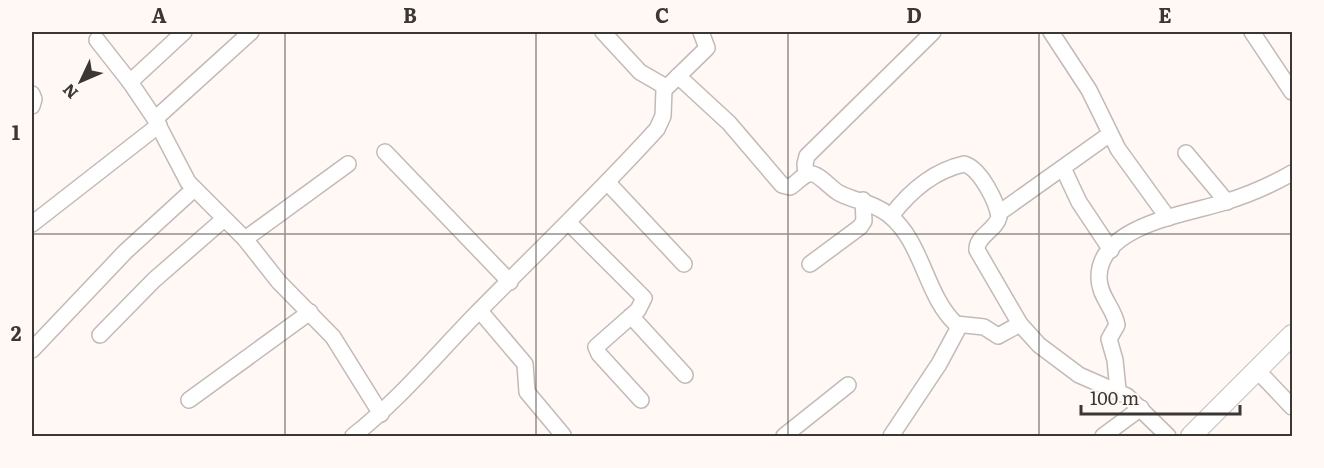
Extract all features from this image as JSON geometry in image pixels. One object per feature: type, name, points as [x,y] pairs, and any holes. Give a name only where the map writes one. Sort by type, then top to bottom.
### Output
[{"type":"main road","points":[[1191,436],[1293,335]]},
{"type":"street","points":[[130,82],[184,32]]},
{"type":"street","points":[[32,224],[157,122],[251,32]]},
{"type":"street","points":[[603,32],[640,72],[666,87]]},
{"type":"street","points":[[353,436],[381,414],[608,183],[657,129],[663,116],[662,93],[706,48],[701,32]]},
{"type":"street","points":[[806,175],[807,156],[933,32]]},
{"type":"street","points":[[1050,32],[1089,90],[1110,134],[1168,218]]},
{"type":"street","points":[[1252,32],[1293,92]]},
{"type":"street","points":[[97,40],[130,82],[157,122],[178,168],[194,189],[245,239],[279,282],[333,338],[381,414]]},
{"type":"street","points":[[678,76],[735,129],[778,182],[790,187],[806,175],[814,175],[837,192],[862,200],[891,216],[905,232],[953,321],[960,325],[979,326],[998,336],[1020,324]]},
{"type":"street","points":[[32,94],[34,99],[32,106]]},
{"type":"street","points":[[999,213],[1110,134]]},
{"type":"street","points":[[385,152],[510,282]]},
{"type":"street","points":[[1186,153],[1227,202]]},
{"type":"street","points":[[245,239],[348,164]]},
{"type":"street","points":[[891,216],[927,180],[964,164],[975,170],[999,213],[999,221],[979,241],[977,250],[1020,324],[1039,345],[1065,366],[1118,390],[1141,408],[1168,436]]},
{"type":"street","points":[[1063,168],[1079,202],[1111,250]]},
{"type":"street","points":[[1118,390],[1115,360],[1108,339],[1116,329],[1117,321],[1106,303],[1099,279],[1100,268],[1111,250],[1124,236],[1137,228],[1227,202],[1293,173]]},
{"type":"street","points":[[608,183],[684,264]]},
{"type":"street","points":[[32,350],[125,252],[194,189]]},
{"type":"street","points":[[810,264],[860,227],[864,220],[862,200]]},
{"type":"street","points":[[100,335],[154,280],[224,219]]},
{"type":"street","points":[[569,223],[642,295],[643,305],[596,347],[599,354],[641,400]]},
{"type":"street","points":[[480,311],[525,364],[527,393],[563,435]]},
{"type":"street","points":[[189,400],[310,312]]},
{"type":"street","points":[[631,316],[685,375]]},
{"type":"street","points":[[899,433],[960,325]]},
{"type":"street","points":[[1257,370],[1293,407]]},
{"type":"street","points":[[784,436],[849,385]]},
{"type":"street","points":[[1103,436],[1141,408]]}]
